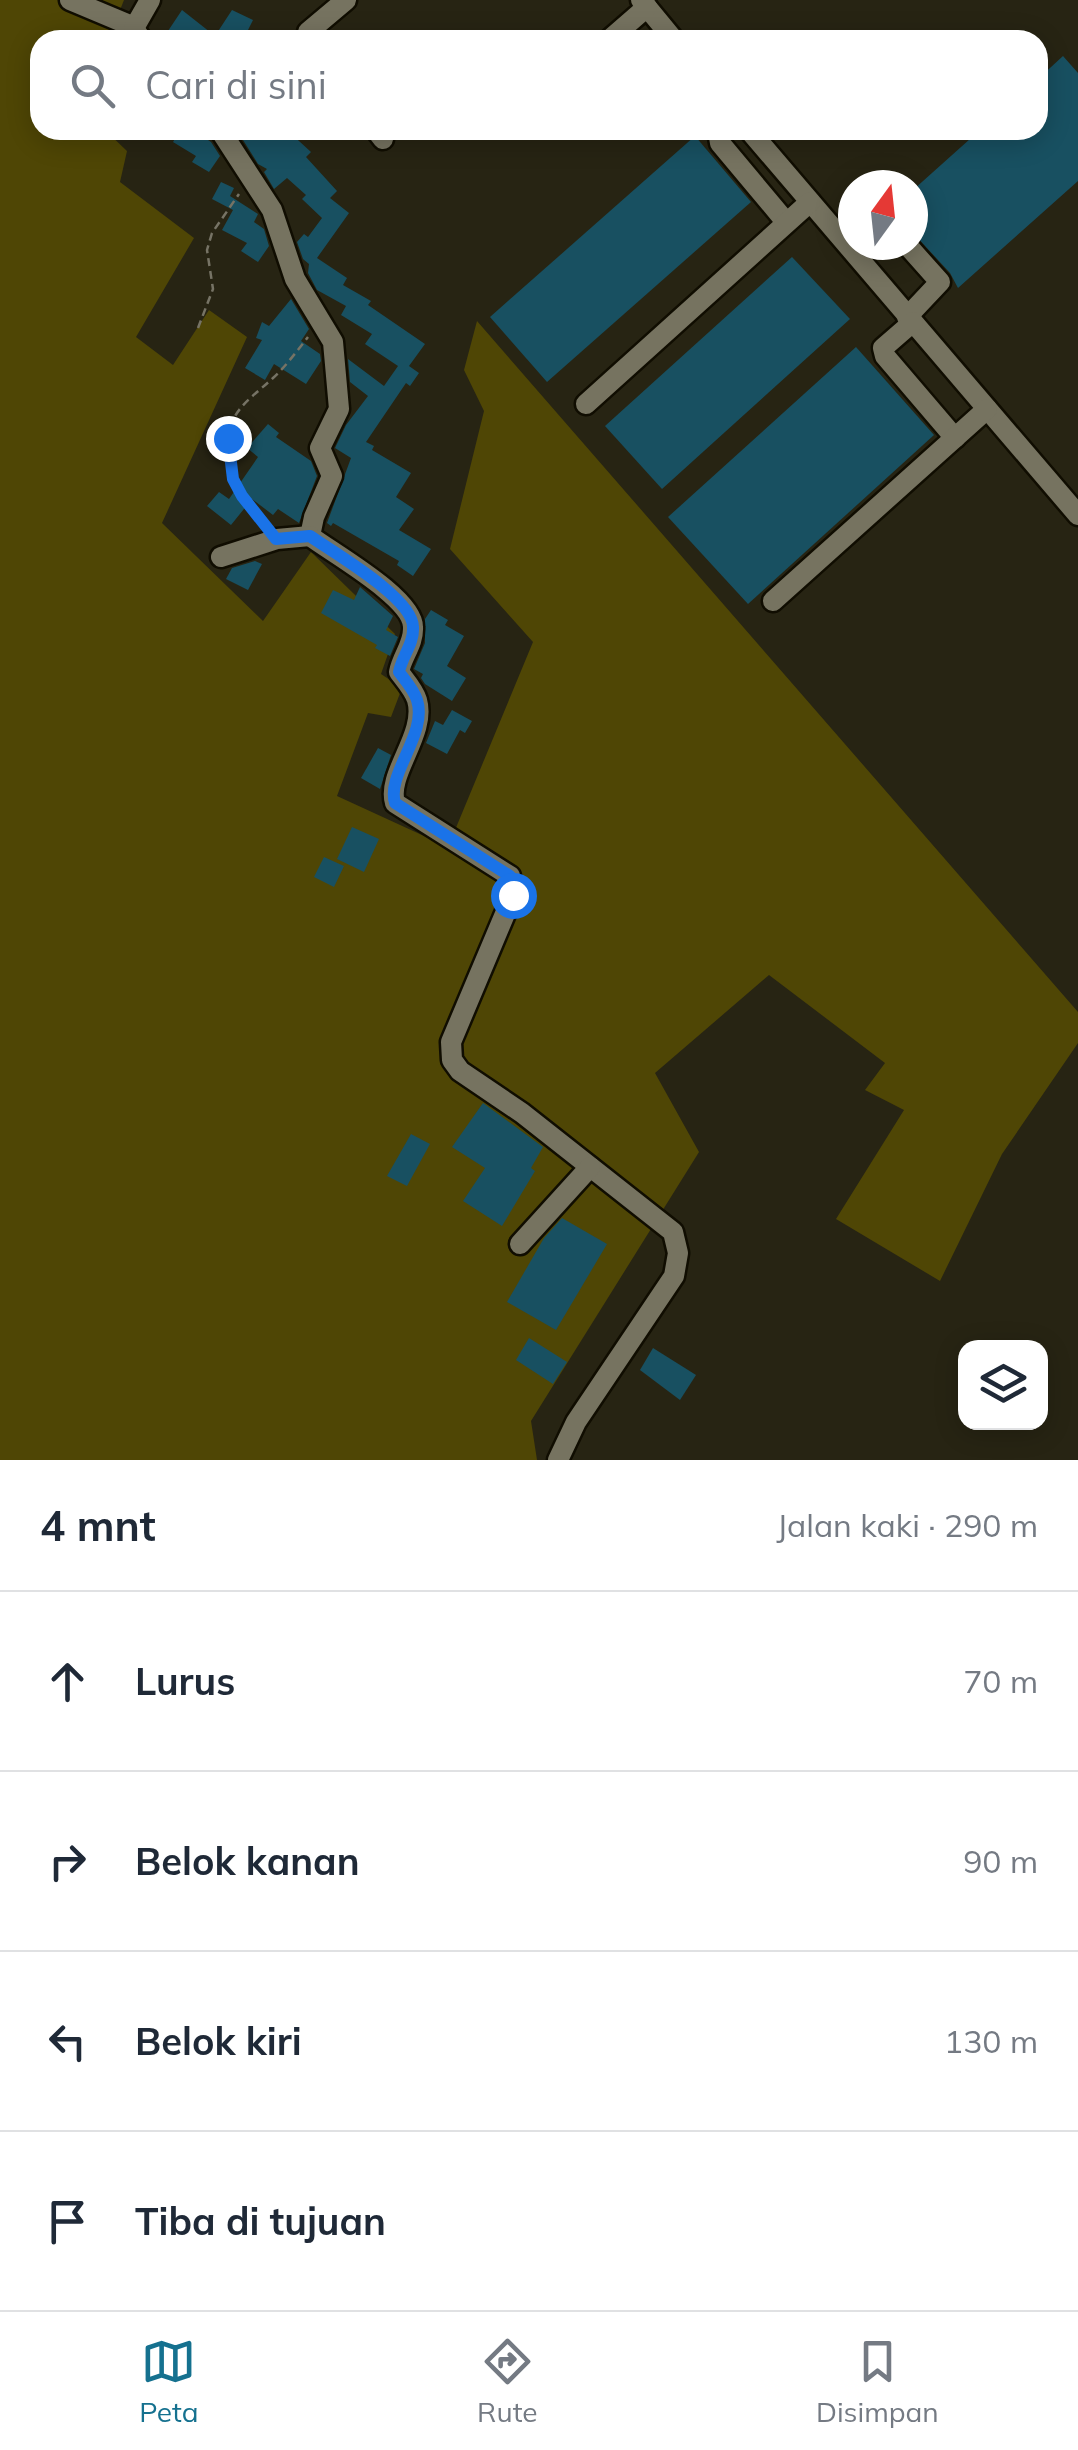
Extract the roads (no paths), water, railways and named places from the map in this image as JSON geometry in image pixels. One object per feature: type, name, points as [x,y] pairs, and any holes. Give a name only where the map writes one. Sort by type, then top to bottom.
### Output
[{"type":"street","points":[[70,0],[120,20],[133,30]]},
{"type":"street","points":[[139,30],[150,0]]},
{"type":"street","points":[[310,30],[346,0]]},
{"type":"street","points":[[619,30],[644,4],[666,30]]},
{"type":"street","points":[[227,140],[272,210],[295,279],[333,342],[340,398],[334,424],[320,448],[332,476],[310,536]]},
{"type":"street","points":[[720,140],[786,222]]},
{"type":"street","points":[[757,140],[1078,515]]},
{"type":"street","points":[[586,404],[810,202]]},
{"type":"street","points":[[920,260],[940,282],[883,348],[885,356],[956,438]]},
{"type":"street","points":[[772,601],[988,409]]},
{"type":"street","points":[[221,557],[276,539],[310,536],[394,597],[413,621],[413,640],[399,672],[418,702],[414,738],[394,788],[395,803],[514,882],[513,895],[451,1042],[452,1060],[460,1071],[522,1113],[672,1232],[678,1253],[674,1276],[576,1422],[558,1460]]},
{"type":"street","points":[[520,1244],[590,1167]]}]
